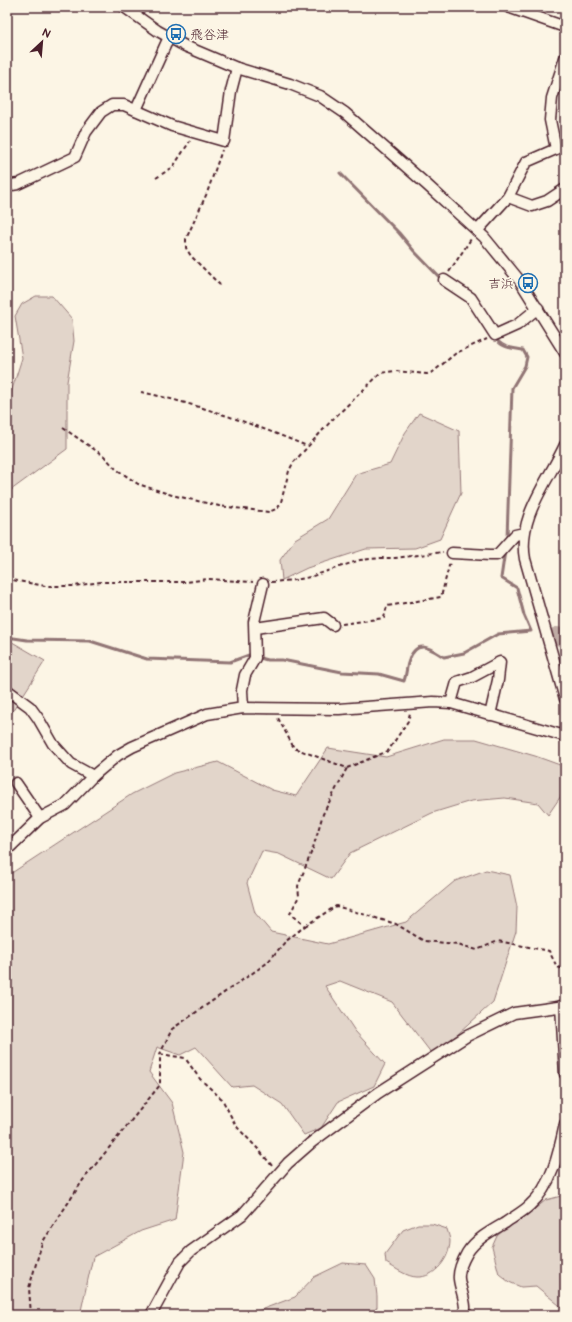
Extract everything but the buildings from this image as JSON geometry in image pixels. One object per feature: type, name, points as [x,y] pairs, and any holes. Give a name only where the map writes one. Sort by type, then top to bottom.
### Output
[{"type":"street","points":[[124,7],[158,31],[185,46],[237,68],[290,84],[320,96],[345,113],[484,237],[520,281],[565,353]]},
{"type":"street","points":[[508,7],[565,27]]},
{"type":"street","points":[[136,110],[169,38]]},
{"type":"street","points":[[477,232],[508,197],[526,162],[556,150],[550,120],[552,98],[565,58]]},
{"type":"street","points":[[12,185],[18,184],[75,157],[86,132],[101,112],[112,105],[124,105],[172,126],[224,141],[231,91],[237,68]]},
{"type":"street","points":[[508,197],[532,206],[547,201],[565,190]]},
{"type":"street","points":[[444,280],[470,298],[495,335],[516,325],[538,308]]},
{"type":"street","points":[[565,445],[530,512],[524,533],[523,547],[525,559],[565,699]]},
{"type":"street","points":[[452,553],[490,556],[497,555],[515,535],[524,533]]},
{"type":"street","points":[[243,708],[243,682],[255,658],[254,622],[263,584]]},
{"type":"street","points":[[255,628],[324,618],[333,625]]},
{"type":"street","points":[[451,703],[457,682],[472,677],[500,662],[498,680],[490,715]]},
{"type":"street","points":[[7,690],[30,707],[53,744],[70,764],[93,776]]},
{"type":"street","points":[[7,850],[40,818],[65,805],[93,776],[118,755],[139,744],[207,714],[243,708],[339,709],[412,703],[451,703],[565,736]]},
{"type":"street","points":[[16,783],[40,818]]},
{"type":"street","points":[[151,1315],[180,1262],[192,1250],[242,1214],[288,1163],[312,1142],[378,1093],[466,1036],[514,1013],[563,1006],[565,1074]]},
{"type":"street","points":[[464,1315],[463,1297],[458,1278],[462,1263],[468,1252],[478,1240],[530,1205],[542,1191],[553,1168],[565,1124]]},
{"type":"path","points":[[156,178],[174,167],[196,132]]},
{"type":"path","points":[[220,285],[190,256],[186,248],[186,239],[214,173],[224,141]]},
{"type":"path","points":[[444,280],[477,232]]},
{"type":"path","points":[[63,428],[104,456],[116,468],[138,484],[172,495],[219,506],[270,512],[278,508],[281,502],[289,471],[293,463],[381,373],[395,371],[427,374],[433,372],[456,353],[495,335]]},
{"type":"path","points":[[141,392],[172,398],[251,424],[308,446]]},
{"type":"path","points":[[7,579],[46,586],[74,586],[101,582],[186,582],[208,579],[263,584],[310,577],[360,560],[452,553],[441,597],[387,606],[384,618],[333,625]]},
{"type":"path","points":[[305,926],[290,914],[299,896],[298,886],[313,848],[323,814],[347,768],[388,751],[408,721],[412,703]]},
{"type":"path","points":[[273,708],[294,748],[347,768]]},
{"type":"path","points":[[31,1315],[29,1288],[42,1243],[83,1180],[160,1085],[160,1054],[172,1030],[267,963],[285,942],[305,926],[336,906],[396,924],[424,941],[458,944],[478,950],[498,941],[549,951],[557,967],[565,969]]},
{"type":"path","points":[[160,1054],[184,1058],[200,1079],[222,1099],[236,1126],[279,1174]]},
{"type":"shaded area","points":[[36,296],[52,296],[72,319],[74,341],[67,382],[67,449],[7,493],[7,400],[9,399],[22,358],[15,316],[22,304]]},
{"type":"shaded area","points":[[419,413],[459,431],[461,493],[440,539],[415,548],[366,549],[307,568],[282,580],[280,560],[295,539],[328,519],[356,474],[390,464],[405,433]]},
{"type":"shaded area","points":[[7,639],[45,661],[7,720]]},
{"type":"shaded area","points":[[444,739],[476,739],[535,756],[560,765],[565,790],[548,815],[538,803],[505,798],[471,801],[432,813],[350,853],[331,879],[279,854],[262,851],[247,883],[255,913],[271,932],[328,944],[406,922],[455,881],[486,870],[510,875],[517,907],[516,931],[493,1002],[457,1035],[432,1054],[392,1002],[340,981],[325,986],[355,1031],[385,1064],[374,1086],[338,1102],[321,1128],[304,1135],[282,1104],[252,1085],[232,1087],[196,1047],[180,1055],[157,1047],[149,1072],[172,1103],[184,1152],[175,1220],[141,1231],[93,1257],[80,1315],[7,1315],[7,876],[132,794],[174,773],[218,762],[272,790],[296,796],[328,748],[386,757]]},
{"type":"shaded area","points":[[565,1195],[565,1310],[536,1286],[521,1287],[509,1282],[499,1274],[492,1247],[497,1236],[506,1228],[526,1216],[546,1200]]},
{"type":"shaded area","points":[[418,1224],[432,1224],[447,1229],[450,1241],[444,1260],[435,1271],[424,1276],[413,1277],[386,1263],[385,1254],[403,1230]]},
{"type":"shaded area","points":[[343,1263],[366,1265],[375,1279],[377,1307],[372,1314],[247,1315],[295,1297],[314,1277]]},
{"type":"waterway","points":[[340,173],[399,233],[442,280]]},
{"type":"waterway","points":[[495,337],[497,341],[503,345],[510,348],[523,350],[527,357],[525,366],[512,388],[507,538]]},
{"type":"waterway","points":[[7,637],[27,640],[90,641],[147,659],[230,662],[249,655],[267,660],[282,660],[342,672],[379,674],[404,681],[407,665],[412,653],[420,647],[425,647],[444,657],[464,653],[498,634],[531,631],[524,615],[517,588],[501,578],[505,551]]},
{"type":"waterway","points":[[557,636],[565,638]]},
{"type":"place","name":"飛谷津","points":[[176,34]]},
{"type":"place","name":"吉浜","points":[[528,283]]}]
